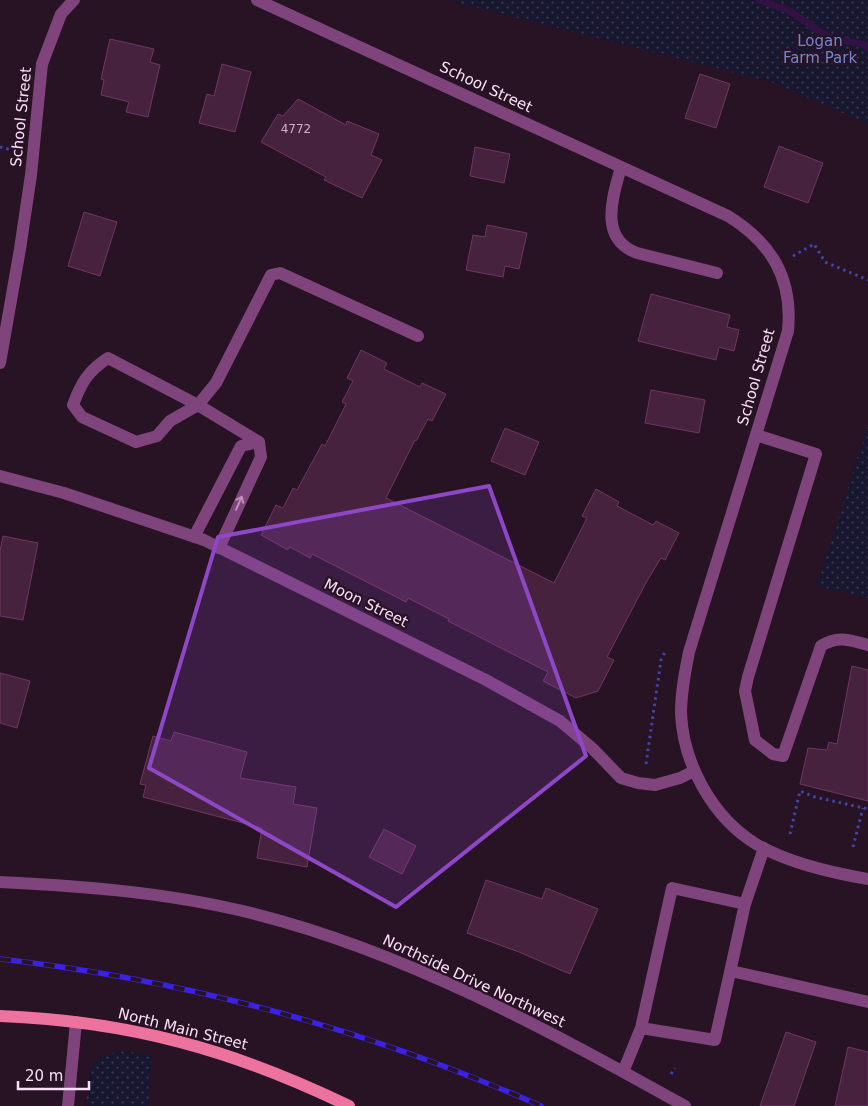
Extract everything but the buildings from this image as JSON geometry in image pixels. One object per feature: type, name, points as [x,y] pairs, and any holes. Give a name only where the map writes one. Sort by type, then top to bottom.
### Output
[{"type":"main road","name":"North Main Street","points":[[0,1016],[76,1022],[128,1029],[175,1040],[232,1056],[286,1076],[349,1106]]},
{"type":"street","name":"School Street","points":[[0,363],[31,175],[42,64],[61,14],[74,0]]},
{"type":"street","name":"School Street","points":[[257,0],[728,216],[756,236],[767,249],[777,265],[788,299],[788,331],[689,652],[683,683],[682,712],[684,740],[694,771],[713,803],[732,825],[756,844],[812,866],[844,875],[868,879]]},
{"type":"street","points":[[620,166],[613,198],[611,223],[619,241],[626,249],[717,273]]},
{"type":"street","points":[[259,442],[198,405],[108,358],[95,366],[80,387],[73,405],[82,417],[136,442],[157,436],[170,421],[198,405],[216,383],[272,275],[280,273],[418,336]]},
{"type":"street","points":[[756,435],[816,454],[745,691],[755,740],[773,754],[783,756],[821,646],[829,641],[845,639],[868,645]]},
{"type":"street","points":[[194,537],[242,446],[259,442]]},
{"type":"street","points":[[219,548],[261,457],[259,442]]},
{"type":"street","name":"Moon Street","points":[[0,476],[64,493],[194,537],[219,548],[486,680],[560,721],[592,748],[621,778],[638,784],[656,785],[680,778],[694,771]]},
{"type":"street","points":[[641,1028],[715,1040],[745,904],[764,848]]},
{"type":"street","name":"Northside Drive Northwest","points":[[0,882],[166,896],[253,913],[307,928],[375,952],[454,986],[686,1106]]},
{"type":"street","points":[[623,1072],[641,1028],[672,888],[745,904]]},
{"type":"street","points":[[730,971],[868,1002]]},
{"type":"street","points":[[68,1106],[76,1022]]},
{"type":"path","points":[[0,147],[12,150]]},
{"type":"path","points":[[800,252],[814,244],[825,262],[868,280]]},
{"type":"path","points":[[646,764],[661,660],[665,652]]},
{"type":"path","points":[[790,834],[800,791],[868,809]]},
{"type":"path","points":[[853,847],[863,808]]},
{"type":"path","points":[[671,1074],[675,1068]]},
{"type":"highlighted area","points":[[489,486],[586,756],[396,907],[149,768],[218,537]]},
{"type":"green space","name":"Logan Farm Park","points":[[448,0],[868,0],[868,124],[771,82]]},
{"type":"green space","points":[[868,426],[868,598],[816,586]]},
{"type":"green space","points":[[121,1051],[152,1055],[148,1106],[86,1106],[90,1067],[103,1056]]},
{"type":"waterway","points":[[759,0],[788,10],[828,37],[865,45],[868,48]]},
{"type":"railway","points":[[0,959],[70,968],[139,980],[276,1012],[410,1054],[541,1106]]}]
